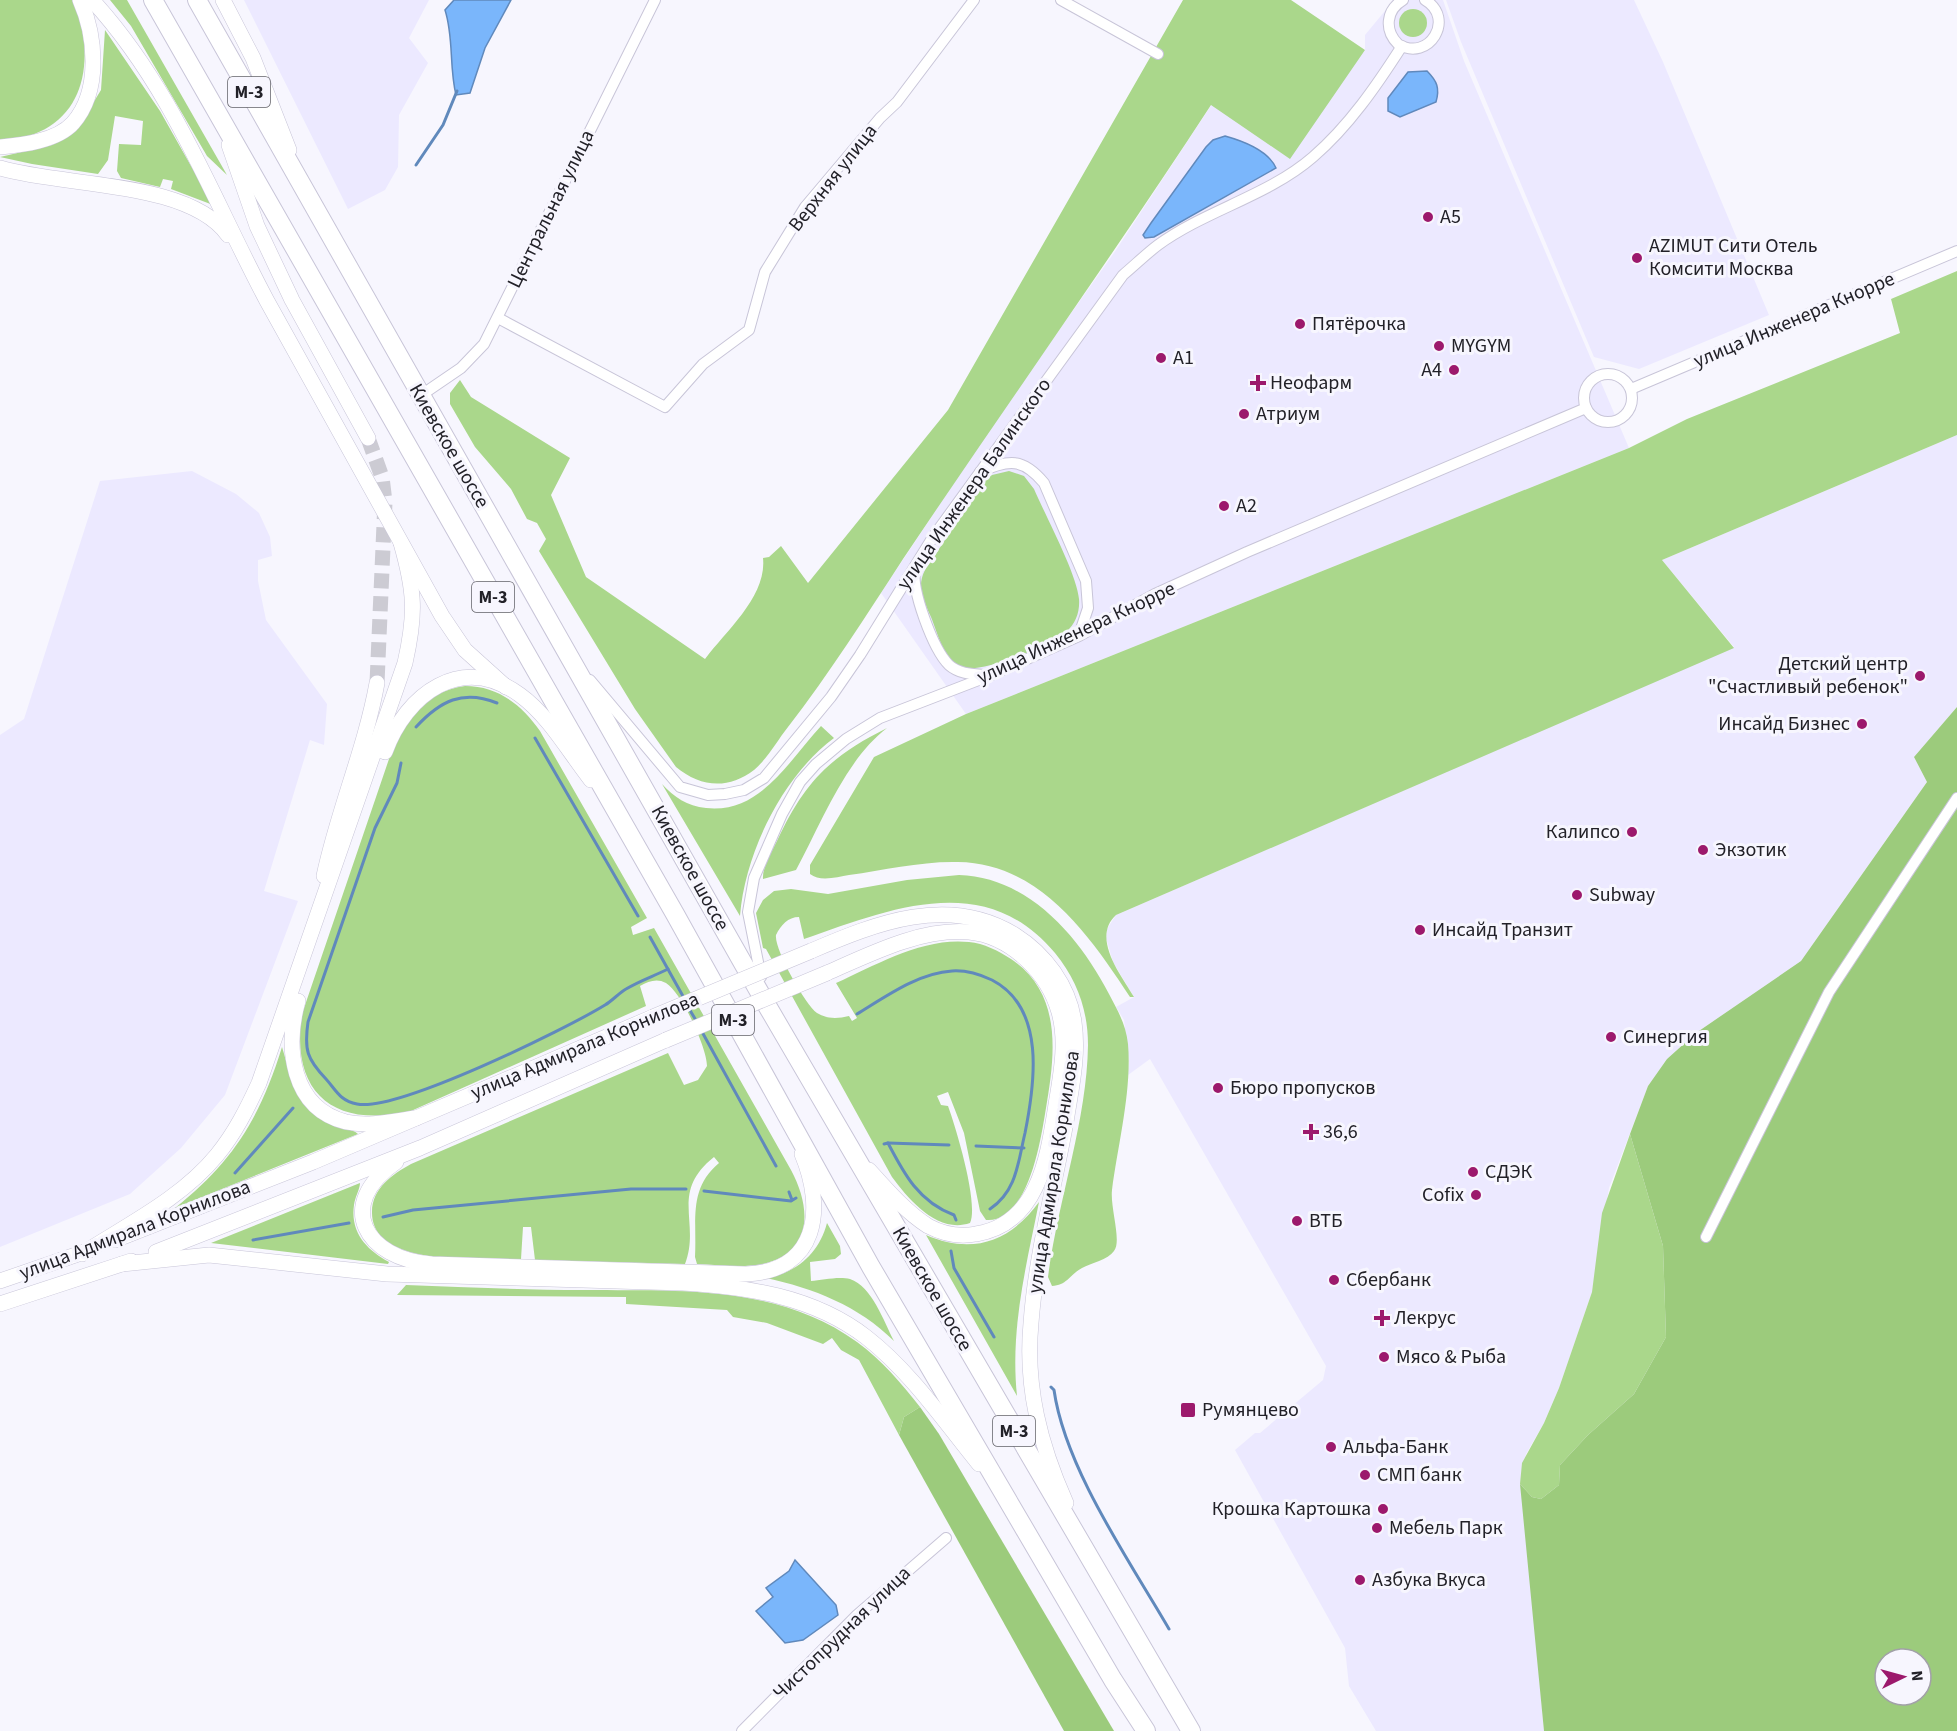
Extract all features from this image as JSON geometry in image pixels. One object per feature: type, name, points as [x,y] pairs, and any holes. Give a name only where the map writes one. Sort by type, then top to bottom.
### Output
[{"type":"highway","name":"Киевское шоссе","points":[[153,0],[614,809],[791,1126],[1005,1496],[1146,1731]]},
{"type":"highway","name":"Киевское шоссе","points":[[197,0],[769,1009],[1114,1603],[1191,1731]]},
{"type":"main road","points":[[0,147],[21,145],[51,136],[72,124],[86,101],[92,72],[92,43],[89,24],[80,0]]},
{"type":"main road","points":[[92,0],[155,82],[200,161],[243,255],[442,616],[465,650],[540,714],[614,809]]},
{"type":"main road","points":[[223,0],[253,58],[302,183]]},
{"type":"main road","points":[[220,116],[267,247],[292,300],[368,438]]},
{"type":"main road","points":[[0,168],[180,202],[211,216],[243,255]]},
{"type":"main road","points":[[82,1254],[184,1185],[215,1158],[229,1140],[259,1083],[388,716],[414,626],[413,591],[401,543]]},
{"type":"main road","points":[[416,1118],[360,1124],[344,1121],[321,1109],[306,1093],[295,1072],[291,1045],[292,1025],[298,1000],[387,747],[402,718],[422,695],[448,681],[482,680],[506,687]]},
{"type":"main road","points":[[320,914],[335,825],[363,741],[377,682]]},
{"type":"main road","name":"улица Адмирала Корнилова","points":[[0,1281],[82,1254],[416,1118],[811,951],[897,920],[942,914],[972,916],[1007,930],[1035,950],[1052,970],[1065,993],[1074,1021],[1074,1072],[1034,1298],[1030,1378],[1032,1400],[1043,1445],[1057,1483],[1114,1603]]},
{"type":"main road","name":"улица Адмирала Корнилова","points":[[0,1304],[196,1238],[420,1148],[827,973],[929,935],[956,932],[980,934],[1010,948],[1035,968],[1054,998],[1062,1023],[1061,1071],[1046,1161],[1032,1196],[1007,1222],[997,1228],[968,1235],[955,1235],[930,1227],[893,1197],[852,1152]]},
{"type":"main road","points":[[420,1148],[385,1170],[370,1188],[364,1201],[363,1217],[368,1233],[383,1250],[399,1258],[432,1264],[751,1274],[773,1270],[788,1263],[806,1244],[812,1228],[814,1204],[810,1176],[791,1126]]},
{"type":"main road","points":[[122,1264],[174,1257],[226,1255],[387,1274],[683,1282],[725,1286],[775,1295],[825,1313],[874,1344],[915,1386],[1005,1496]]},
{"type":"street","name":"Центральная улица","points":[[420,396],[461,368],[484,344],[655,0]]},
{"type":"street","name":"Верхняя улица","points":[[498,318],[665,407],[703,364],[749,330],[765,272],[806,207],[880,118],[897,102],[974,0]]},
{"type":"street","points":[[1062,0],[1158,54]]},
{"type":"street","points":[[1403,0],[1391,11],[1388,24],[1392,37],[1402,46],[1419,48],[1434,39],[1439,22],[1437,13],[1428,1]]},
{"type":"street","name":"улица Инженера Балинского","points":[[569,653],[680,787],[708,795],[744,790],[764,778],[831,697],[915,565],[1123,275],[1158,244],[1282,179],[1313,157],[1344,125],[1380,80],[1402,46]]},
{"type":"street","name":"улица Инженера Кнорре","points":[[1631,389],[1957,250]]},
{"type":"street","points":[[1602,374],[1619,376],[1631,389],[1630,410],[1619,420],[1604,422],[1597,419],[1586,408],[1585,392],[1588,384],[1602,374]]},
{"type":"street","name":"улица Инженера Кнорре","points":[[769,1009],[754,950],[748,912],[750,894],[767,845],[800,782],[825,756],[870,724],[1079,636],[1155,594],[1247,552],[1586,408]]},
{"type":"street","points":[[979,473],[1005,463],[1015,462],[1034,471],[1044,483],[1086,581],[1088,608],[1079,636]]},
{"type":"street","points":[[915,565],[914,589],[941,654],[950,666],[959,671],[988,676]]},
{"type":"street","points":[[1706,1237],[1829,992],[1957,798]]},
{"type":"street","name":"Чистопрудная улица","points":[[742,1731],[857,1615],[946,1538]]},
{"type":"shaded area","points":[[244,0],[429,0],[409,38],[428,63],[399,115],[398,167],[385,190],[348,209]]},
{"type":"shaded area","points":[[1394,0],[1443,0],[1464,61],[1629,448],[966,714],[881,593],[1001,412],[1116,250],[1212,104],[1365,50],[1365,35]]},
{"type":"shaded area","points":[[1446,0],[1634,0],[1663,62],[1769,315],[1639,369],[1594,357],[1461,42]]},
{"type":"shaded area","points":[[1957,435],[1957,707],[1914,757],[1927,782],[1801,961],[1696,1033],[1667,1059],[1648,1086],[1609,1188],[1592,1292],[1559,1388],[1544,1423],[1526,1454],[1521,1473],[1544,1731],[1376,1731],[1349,1686],[1345,1648],[1235,1450],[1255,1433],[1260,1433],[1323,1380],[1326,1366],[1150,1059],[1128,1075],[1129,1062],[1124,1020],[1116,1007],[1134,997],[1113,962],[1106,938],[1107,929],[1116,915],[1734,647],[1662,560]]},
{"type":"shaded area","points":[[192,471],[236,494],[259,513],[270,537],[272,556],[258,560],[258,581],[266,620],[327,704],[324,745],[310,740],[264,891],[298,901],[225,1095],[181,1148],[130,1194],[0,1247],[0,735],[24,719],[100,481]]},
{"type":"green space","points":[[0,0],[74,0],[85,50],[83,73],[77,94],[66,112],[50,126],[28,136],[0,141]]},
{"type":"green space","points":[[110,0],[127,0],[227,175],[207,156],[131,26]]},
{"type":"green space","points":[[1183,0],[1291,0],[1365,50],[1290,159],[1211,105],[833,666],[768,755],[754,770],[734,781],[714,784],[685,774],[676,767],[635,709],[539,551],[546,539],[537,523],[527,519],[511,489],[475,447],[450,404],[450,393],[460,380],[471,397],[570,458],[551,495],[586,577],[705,659],[752,599],[763,572],[763,558],[769,557],[781,546],[808,583],[948,410]]},
{"type":"green space","points":[[1413,9],[1423,13],[1427,23],[1423,33],[1413,37],[1403,33],[1399,23],[1403,13]]},
{"type":"green space","points":[[105,30],[160,111],[213,205],[171,189],[173,181],[163,179],[160,187],[121,178],[117,171],[119,144],[141,145],[143,121],[115,116],[108,160],[98,174],[0,157],[52,145],[76,131],[101,90]]},
{"type":"green space","points":[[1957,271],[1957,435],[1662,560],[1734,648],[1116,915],[1109,924],[1106,934],[1107,945],[1116,967],[1134,997],[1130,997],[1098,950],[1060,907],[1038,889],[1014,875],[987,866],[958,862],[917,864],[829,878],[819,878],[810,874],[810,865],[874,757],[966,714],[1629,448],[1687,419],[1900,333],[1891,299]]},
{"type":"green space","points":[[1009,471],[1024,476],[1034,489],[1073,575],[1079,599],[1078,613],[1069,629],[1058,638],[1031,651],[982,667],[969,669],[960,667],[949,658],[939,638],[922,594],[922,576],[985,480],[992,475]]},
{"type":"green space","points":[[465,686],[488,689],[508,699],[525,713],[540,731],[647,918],[631,927],[633,935],[654,928],[791,1170],[802,1199],[804,1226],[800,1239],[780,1258],[763,1264],[747,1266],[697,1264],[695,1257],[696,1206],[702,1183],[719,1163],[714,1157],[700,1170],[689,1196],[690,1235],[685,1264],[535,1260],[531,1227],[523,1227],[521,1259],[457,1259],[409,1252],[390,1243],[377,1230],[372,1212],[376,1196],[391,1177],[411,1164],[668,1053],[684,1085],[698,1080],[707,1066],[703,1047],[686,1009],[666,983],[656,980],[640,986],[646,1006],[411,1111],[384,1115],[360,1115],[340,1109],[323,1099],[311,1084],[303,1065],[300,1042],[302,1014],[389,759],[401,734],[417,711],[438,695]]},
{"type":"green space","points":[[1957,707],[1957,1731],[1544,1731],[1520,1484],[1532,1497],[1541,1499],[1559,1485],[1560,1465],[1588,1435],[1634,1394],[1666,1337],[1663,1246],[1630,1134],[1648,1086],[1667,1059],[1696,1033],[1801,961],[1927,782],[1914,757]]},
{"type":"green space","points":[[821,726],[834,738],[798,773],[770,817],[758,842],[750,867],[743,892],[740,916],[662,784],[681,800],[699,807],[725,808],[743,802],[758,794],[772,782]]},
{"type":"green space","points":[[887,728],[872,741],[846,775],[796,870],[763,879],[770,855],[808,787],[834,761]]},
{"type":"green space","points":[[959,875],[984,878],[1007,886],[1029,898],[1049,914],[1067,931],[1097,972],[1118,1012],[1125,1031],[1128,1044],[1128,1080],[1112,1190],[1116,1246],[1108,1257],[1082,1268],[1057,1285],[1052,1286],[1048,1277],[1058,1219],[1078,1132],[1088,1045],[1086,1020],[1080,996],[1063,963],[1055,953],[1028,927],[998,911],[967,904],[936,903],[903,908],[804,939],[799,917],[795,917],[785,922],[776,935],[780,952],[798,988],[817,1013],[828,1017],[849,1016],[852,1021],[857,1018],[836,983],[900,954],[934,944],[969,942],[991,948],[1011,959],[1028,973],[1040,990],[1047,1008],[1053,1047],[1044,1122],[1036,1157],[1023,1194],[1013,1208],[1001,1217],[986,1220],[980,1211],[964,1133],[948,1092],[937,1096],[941,1105],[948,1106],[969,1183],[972,1213],[970,1223],[958,1225],[947,1224],[925,1213],[892,1177],[766,949],[763,948],[756,913],[763,900],[774,891],[791,889],[828,894],[907,880]]},
{"type":"green space","points":[[282,1047],[296,1091],[308,1108],[329,1123],[358,1134],[175,1208],[213,1173],[242,1137],[264,1096]]},
{"type":"green space","points":[[1630,1134],[1663,1246],[1666,1337],[1634,1394],[1588,1435],[1560,1465],[1559,1485],[1541,1499],[1532,1497],[1520,1484],[1522,1463],[1544,1423],[1559,1388],[1592,1292],[1602,1213]]},
{"type":"green space","points":[[360,1183],[354,1205],[355,1224],[362,1240],[389,1262],[388,1264],[211,1243]]},
{"type":"green space","points":[[1039,1202],[1017,1322],[1015,1371],[1017,1396],[926,1235],[959,1244],[989,1241],[1016,1227]]},
{"type":"green space","points":[[827,1223],[840,1246],[841,1254],[835,1259],[810,1262],[811,1281],[841,1278],[858,1283],[871,1297],[894,1341],[851,1308],[801,1287],[766,1278],[787,1272],[805,1260],[818,1244]]},
{"type":"green space","points":[[406,1285],[540,1290],[655,1290],[760,1300],[826,1323],[857,1342],[883,1364],[920,1407],[904,1417],[899,1435],[859,1360],[841,1350],[832,1338],[823,1344],[767,1323],[733,1317],[727,1310],[626,1304],[626,1297],[397,1295]]},
{"type":"green space","points":[[920,1407],[939,1434],[1114,1731],[1064,1731],[899,1435],[904,1417]]},
{"type":"water","points":[[454,0],[511,0],[485,48],[470,93],[456,95],[450,31],[445,10]]},
{"type":"water","points":[[1427,71],[1437,85],[1436,102],[1400,117],[1388,111],[1388,98],[1408,72]]},
{"type":"water","points":[[1225,136],[1261,151],[1276,168],[1154,237],[1145,238],[1143,235],[1151,223],[1206,147],[1213,140]]},
{"type":"water","points":[[795,1560],[836,1605],[838,1615],[803,1640],[785,1643],[756,1611],[773,1597],[766,1588],[789,1571]]},
{"type":"waterway","points":[[416,165],[443,125],[457,91]]},
{"type":"waterway","points":[[416,727],[434,710],[453,700],[473,697],[497,703]]},
{"type":"waterway","points":[[535,738],[638,916]]},
{"type":"waterway","points":[[401,763],[397,783],[375,828],[308,1022],[306,1040],[308,1054],[342,1098],[357,1104],[377,1103],[442,1083],[555,1032],[605,1005],[631,986],[668,969]]},
{"type":"waterway","points":[[650,937],[684,998]]},
{"type":"waterway","points":[[857,1014],[914,981],[952,971],[972,973],[992,980],[1009,993],[1021,1009],[1029,1028],[1032,1048],[1032,1092],[1029,1113],[1011,1185],[1006,1194],[990,1209]]},
{"type":"waterway","points":[[688,1007],[697,1022]]},
{"type":"waterway","points":[[701,1030],[776,1166]]},
{"type":"waterway","points":[[235,1173],[293,1108]]},
{"type":"waterway","points":[[888,1143],[949,1145]]},
{"type":"waterway","points":[[884,1144],[888,1143],[900,1166],[922,1195],[931,1203],[954,1215],[956,1220]]},
{"type":"waterway","points":[[976,1146],[1024,1148]]},
{"type":"waterway","points":[[383,1217],[413,1210],[631,1189],[686,1189]]},
{"type":"waterway","points":[[704,1191],[791,1201],[796,1198]]},
{"type":"waterway","points":[[789,1192],[792,1200]]},
{"type":"waterway","points":[[253,1240],[349,1223]]},
{"type":"waterway","points":[[951,1251],[954,1268],[994,1337]]},
{"type":"waterway","points":[[1051,1387],[1054,1390],[1060,1420],[1071,1451],[1085,1482],[1118,1544],[1169,1629]]},
{"type":"tunnel","points":[[368,438],[382,477],[385,502],[377,683]]},
{"type":"place","name":"А5","points":[[1428,217]]},
{"type":"place","name":"AZIMUT Сити Отель Комсити Москва","points":[[1637,258]]},
{"type":"place","name":"Пятёрочка","points":[[1300,324]]},
{"type":"place","name":"MYGYM","points":[[1439,346]]},
{"type":"place","name":"А1","points":[[1161,358]]},
{"type":"place","name":"А4","points":[[1454,370]]},
{"type":"place","name":"Неофарм","points":[[1258,383]]},
{"type":"place","name":"Атриум","points":[[1244,414]]},
{"type":"place","name":"А2","points":[[1224,506]]},
{"type":"place","name":"Детский центр \"Счастливый ребенок\"","points":[[1920,676]]},
{"type":"place","name":"Инсайд Бизнес","points":[[1862,724]]},
{"type":"place","name":"Калипсо","points":[[1632,832]]},
{"type":"place","name":"Экзотик","points":[[1703,850]]},
{"type":"place","name":"Subway","points":[[1577,895]]},
{"type":"place","name":"Инсайд Транзит","points":[[1420,930]]},
{"type":"place","name":"Синергия","points":[[1611,1037]]},
{"type":"place","name":"Бюро пропусков","points":[[1218,1088]]},
{"type":"place","name":"36,6","points":[[1311,1132]]},
{"type":"place","name":"СДЭК","points":[[1473,1172]]},
{"type":"place","name":"Cofix","points":[[1476,1195]]},
{"type":"place","name":"ВТБ","points":[[1297,1221]]},
{"type":"place","name":"Сбербанк","points":[[1334,1280]]},
{"type":"place","name":"Лекрус","points":[[1382,1318]]},
{"type":"place","name":"Мясо & Рыба","points":[[1384,1357]]},
{"type":"place","name":"Румянцево","points":[[1188,1410]]},
{"type":"place","name":"Альфа-Банк","points":[[1331,1447]]},
{"type":"place","name":"СМП банк","points":[[1365,1475]]},
{"type":"place","name":"Крошка Картошка","points":[[1383,1509]]},
{"type":"place","name":"Мебель Парк","points":[[1377,1528]]},
{"type":"place","name":"Азбука Вкуса","points":[[1360,1580]]}]
